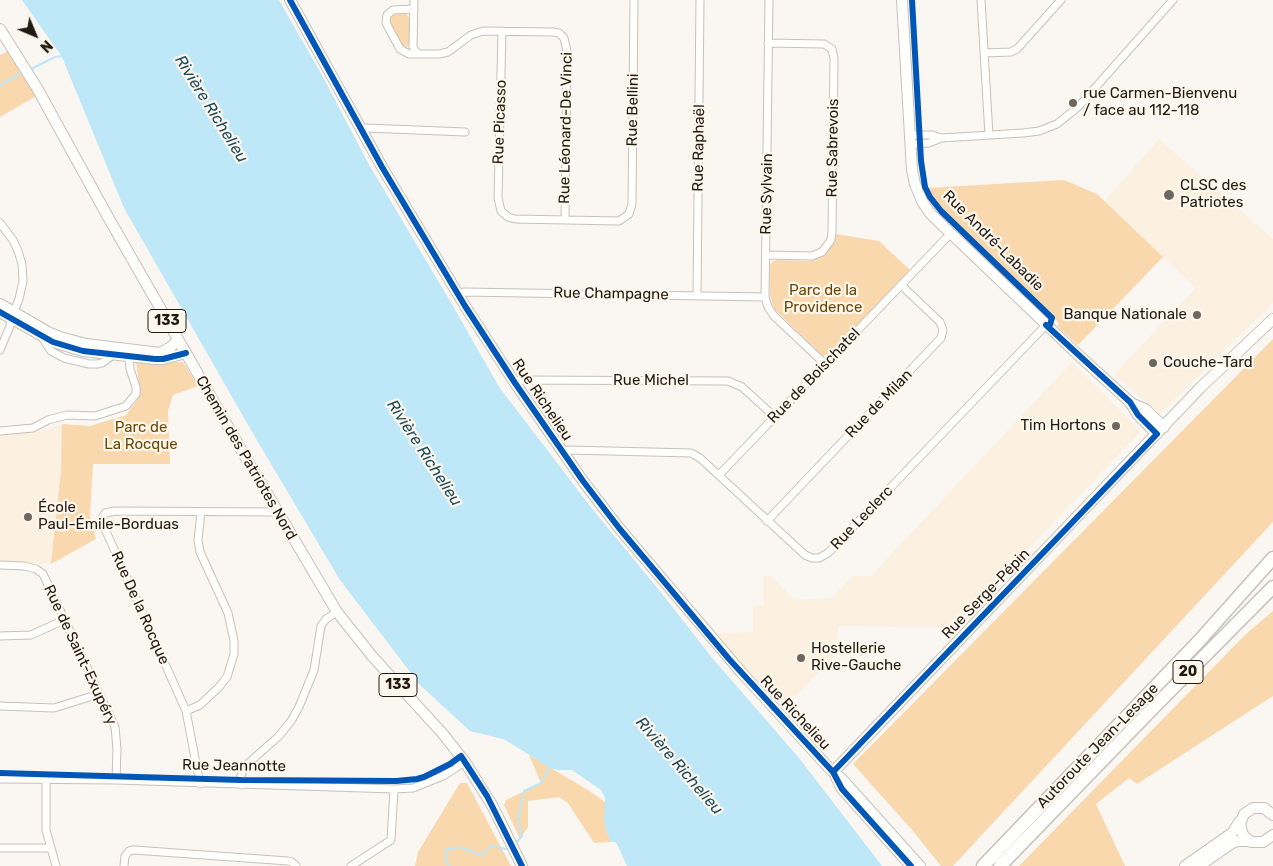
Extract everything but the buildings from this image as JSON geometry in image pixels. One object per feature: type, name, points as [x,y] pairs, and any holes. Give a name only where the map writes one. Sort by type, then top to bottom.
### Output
[{"type":"highway","name":"Autoroute Jean-Lesage","points":[[1000,866],[1273,558]]},
{"type":"highway","name":"Autoroute Jean-Lesage","points":[[983,866],[1111,741],[1273,589]]},
{"type":"main road","name":"Rue Richelieu","points":[[290,0],[361,130],[458,294],[563,452],[610,516],[730,659],[833,772],[842,778],[920,866]]},
{"type":"main road","name":"Rue André-Labadie","points":[[902,0],[910,140],[914,179],[920,197],[929,212],[951,234],[1130,402],[1138,415],[1160,430]]},
{"type":"main road","name":"Chemin des Patriotes Nord","points":[[0,29],[37,88],[178,340],[337,612],[372,656],[443,734],[465,762],[483,789],[522,866]]},
{"type":"main road","points":[[0,304],[42,337],[67,347],[113,355],[160,353],[171,348],[178,340]]},
{"type":"main road","points":[[0,312],[12,315],[60,337],[86,344],[163,359],[186,353]]},
{"type":"main road","name":"Rue Serge-Pépin","points":[[833,772],[1216,372],[1273,319]]},
{"type":"main road","name":"Rue Richelieu","points":[[833,772],[842,789],[911,866]]},
{"type":"main road","points":[[1186,866],[1232,833],[1244,814],[1251,809],[1259,807],[1271,811]]},
{"type":"main road","points":[[1240,821],[1241,832],[1249,841]]},
{"type":"main road","points":[[1199,866],[1232,843],[1238,841],[1263,842],[1273,835]]},
{"type":"street","points":[[414,0],[413,47],[416,52],[422,54]]},
{"type":"street","name":"Rue Bellini","points":[[565,220],[614,221],[625,217],[630,212],[632,204],[634,0]]},
{"type":"street","name":"Rue Raphaël","points":[[697,296],[700,0]]},
{"type":"street","name":"Rue Sylvain","points":[[769,0],[765,297],[768,307],[774,316],[825,364]]},
{"type":"street","points":[[981,0],[989,134]]},
{"type":"street","points":[[984,53],[1011,52],[1017,49],[1062,0]]},
{"type":"street","points":[[910,140],[929,143],[941,138],[1039,130],[1054,125],[1079,106],[1173,0]]},
{"type":"street","points":[[414,9],[393,10],[387,15],[386,23],[397,45],[402,51],[409,54],[439,54],[448,52],[468,36],[477,32],[502,31]]},
{"type":"street","name":"Rue Léonard-De Vinci","points":[[502,31],[553,32],[564,38],[567,48],[565,220]]},
{"type":"street","name":"Rue Picasso","points":[[502,31],[498,206],[508,217],[516,219],[565,220]]},
{"type":"street","name":"Rue Sabrevois","points":[[766,255],[814,256],[824,250],[830,240],[832,230],[834,59],[832,49],[824,44],[768,43]]},
{"type":"street","points":[[361,130],[366,128],[465,132]]},
{"type":"street","points":[[0,223],[13,240],[22,264],[21,290],[10,326],[0,350]]},
{"type":"street","name":"Rue de Boischatel","points":[[719,476],[951,234]]},
{"type":"street","name":"Rue de Milan","points":[[767,521],[941,338],[943,330],[940,322],[901,285]]},
{"type":"street","name":"Rue Champagne","points":[[458,294],[464,292],[765,297]]},
{"type":"street","name":"Rue Leclerc","points":[[563,452],[568,450],[688,452],[698,456],[805,555],[814,558],[824,556],[1046,325]]},
{"type":"street","points":[[0,431],[32,428],[48,420],[67,415],[95,416],[126,406],[136,394],[136,387],[130,369],[129,353]]},
{"type":"street","name":"Rue Michel","points":[[515,382],[520,380],[728,381],[742,387],[775,417]]},
{"type":"street","name":"Rue De la Rocque","points":[[200,784],[186,711],[101,520],[105,513],[115,511],[277,512]]},
{"type":"street","points":[[186,711],[200,705],[223,682],[227,677],[234,654],[234,641],[228,613],[200,552],[198,540],[201,512]]},
{"type":"street","name":"Rue de Saint-Exupéry","points":[[0,565],[24,566],[43,574],[115,726],[117,749],[116,780]]},
{"type":"street","points":[[242,785],[241,776],[244,767],[279,736],[299,707],[314,670],[321,626],[326,619],[337,612]]},
{"type":"street","points":[[0,636],[31,635],[64,620]]},
{"type":"street","points":[[0,706],[54,708],[99,694]]},
{"type":"street","name":"Rue Jeannotte","points":[[0,779],[116,780],[394,789],[413,788],[443,776],[465,762]]},
{"type":"street","points":[[46,779],[46,830],[56,866]]},
{"type":"street","points":[[351,866],[391,840],[394,789]]},
{"type":"street","points":[[0,848],[51,848]]},
{"type":"street","points":[[124,866],[125,856],[129,851],[134,850],[288,861],[296,866]]},
{"type":"shaded area","points":[[1159,139],[1273,239],[1273,303],[1160,414],[1114,374],[1196,288],[1104,202]]},
{"type":"shaded area","points":[[1072,362],[1141,431],[948,633],[939,627],[838,626],[837,653],[786,706],[744,669],[715,634],[753,632],[753,606],[764,605],[763,576],[771,576],[794,600],[832,598],[853,576],[871,576]]},
{"type":"shaded area","name":"École Paul-Émile-Borduas","points":[[62,424],[61,471],[51,564],[0,562],[0,433],[41,431]]},
{"type":"green space","points":[[405,13],[410,18],[409,44],[407,47],[402,45],[389,19],[392,15]]},
{"type":"green space","points":[[10,50],[38,95],[0,117],[0,55]]},
{"type":"green space","points":[[1064,180],[1097,194],[1163,257],[1078,345],[1057,326],[1059,324],[1054,317],[944,212],[935,202],[927,188]]},
{"type":"green space","points":[[959,230],[1051,318],[1051,320],[960,234]]},
{"type":"green space","name":"Parc de la Providence","points":[[836,234],[879,241],[910,270],[829,354],[823,356],[774,309],[770,295],[770,265],[777,260],[809,261],[818,258],[829,250]]},
{"type":"green space","points":[[1273,339],[1273,522],[953,866],[941,866],[913,831],[853,764]]},
{"type":"green space","name":"Parc de La Rocque","points":[[136,362],[183,362],[198,386],[173,395],[168,411],[170,464],[93,464],[90,516],[96,539],[51,564],[61,471],[62,424],[90,426],[126,415],[138,399],[140,391]]},
{"type":"green space","points":[[1273,611],[1273,696],[1137,784],[1129,778],[1096,804],[1125,866],[1019,866],[1246,634]]},
{"type":"green space","points":[[529,755],[605,802],[605,827],[611,842],[594,843],[568,803],[559,797],[528,801],[528,827],[520,839],[504,805],[506,800],[541,783]]},
{"type":"green space","points":[[460,783],[467,783],[511,866],[415,866],[418,852]]},
{"type":"water","name":"Rivière Richelieu","points":[[22,0],[279,0],[323,77],[368,163],[499,387],[593,510],[713,659],[799,758],[882,866],[627,866],[617,844],[611,842],[605,827],[605,798],[601,790],[572,770],[550,768],[503,739],[470,731],[420,685],[340,580],[255,437],[124,208],[62,57]]},
{"type":"waterway","points":[[29,70],[55,57],[63,56]]},
{"type":"waterway","points":[[0,85],[22,73]]},
{"type":"waterway","points":[[515,844],[522,836],[518,820],[524,791],[541,783],[549,768]]},
{"type":"waterway","points":[[449,866],[446,861],[446,850],[460,847],[483,856],[488,848],[493,846],[509,848]]},
{"type":"cycle path","points":[[290,0],[382,167],[465,306],[515,383],[583,481],[619,528],[729,659],[833,772],[842,789],[911,866]]},
{"type":"cycle path","points":[[912,0],[921,161],[925,187],[941,211],[1052,318],[1049,328]]},
{"type":"cycle path","points":[[0,312],[53,342],[83,351],[155,359],[163,359],[186,353]]},
{"type":"cycle path","points":[[833,772],[1157,434],[1138,415],[1130,402],[1046,325]]},
{"type":"cycle path","points":[[0,773],[241,780],[396,781],[424,777],[450,764],[461,756],[487,796],[522,866]]},
{"type":"place","name":"rue Carmen-Bienvenu / face au 112-118","points":[[1073,103]]},
{"type":"place","name":"CLSC des Patriotes","points":[[1169,195]]},
{"type":"place","name":"Banque Nationale","points":[[1197,315]]},
{"type":"place","name":"Couche-Tard","points":[[1153,363]]},
{"type":"place","name":"Tim Hortons","points":[[1116,426]]},
{"type":"place","name":"École Paul-Émile-Borduas","points":[[28,517]]},
{"type":"place","name":"Hostellerie Rive-Gauche","points":[[801,658]]}]
